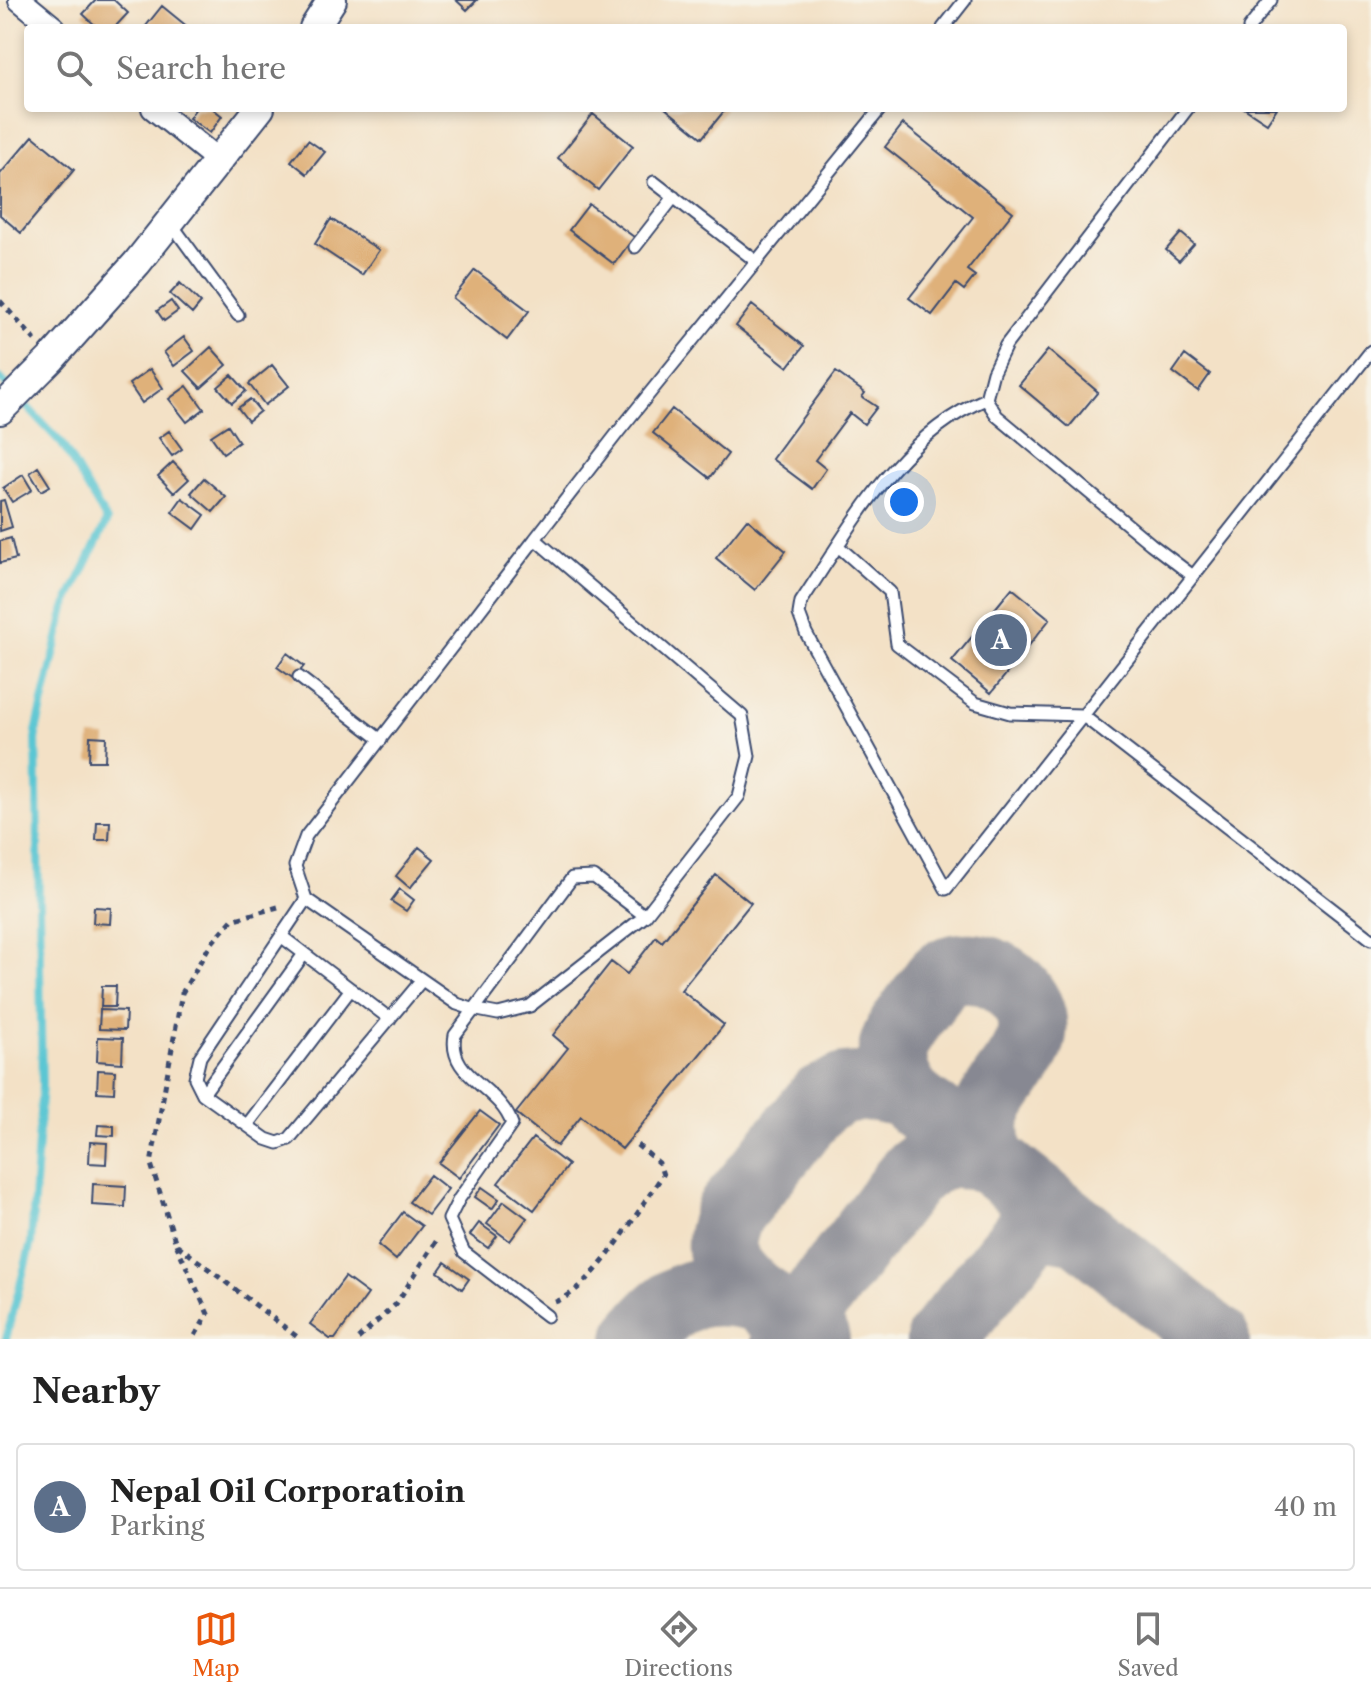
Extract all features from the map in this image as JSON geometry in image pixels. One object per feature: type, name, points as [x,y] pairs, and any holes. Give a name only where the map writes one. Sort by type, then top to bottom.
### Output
[{"type":"street","points":[[20,0],[49,24]]},
{"type":"street","points":[[317,24],[332,0]]},
{"type":"street","points":[[158,112],[219,161]]},
{"type":"street","points":[[0,410],[52,358],[170,222],[257,112]]},
{"type":"lane","points":[[946,24],[965,0]]},
{"type":"lane","points":[[1252,24],[1271,0]]},
{"type":"lane","points":[[535,539],[742,716],[749,756],[739,796],[645,916],[530,1006],[498,1014],[457,1004],[306,899],[295,866],[306,836],[381,740],[535,539],[619,431],[878,112]]},
{"type":"lane","points":[[1185,112],[1006,345],[993,372],[986,399],[997,416],[1193,576]]},
{"type":"lane","points":[[654,182],[757,262]]},
{"type":"lane","points":[[635,247],[674,197]]},
{"type":"lane","points":[[170,222],[238,315]]},
{"type":"lane","points":[[986,399],[951,418],[910,452],[869,499],[801,602],[799,614],[806,633],[946,889],[1371,351]]},
{"type":"lane","points":[[838,546],[890,592],[897,644],[975,703],[1010,713],[1082,715],[1371,939]]},
{"type":"lane","points":[[299,677],[381,740]]},
{"type":"lane","points":[[547,1316],[464,1252],[449,1219],[459,1199],[512,1124],[507,1109],[459,1065],[452,1049],[455,1035],[572,878],[594,877],[645,916]]},
{"type":"lane","points":[[306,899],[200,1057],[195,1078],[203,1094],[266,1139],[278,1143],[289,1139],[422,980]]},
{"type":"lane","points":[[281,936],[390,1019]]},
{"type":"lane","points":[[203,1094],[304,954]]},
{"type":"lane","points":[[247,1125],[351,989]]},
{"type":"path","points":[[0,301],[52,358]]},
{"type":"path","points":[[536,1309],[569,1297],[603,1262],[663,1175],[659,1163],[637,1145]]},
{"type":"path","points":[[358,1339],[396,1304],[449,1219]]},
{"type":"path","points":[[176,1244],[208,1314],[193,1339]]},
{"type":"building","points":[[96,0],[114,0],[128,13],[118,24],[94,24],[83,14]]},
{"type":"building","points":[[456,0],[477,0],[467,10]]},
{"type":"building","points":[[162,6],[184,24],[148,24]]},
{"type":"building","points":[[193,112],[217,112],[222,116],[210,133],[189,118]]},
{"type":"building","points":[[670,112],[723,112],[702,138]]},
{"type":"building","points":[[1250,112],[1274,112],[1267,123]]},
{"type":"building","points":[[593,114],[633,146],[598,190],[558,158]]},
{"type":"building","points":[[903,124],[1013,212],[967,270],[975,276],[964,290],[956,284],[932,315],[909,298],[973,217],[885,147]]},
{"type":"building","points":[[33,136],[74,170],[21,233],[0,215],[0,174]]},
{"type":"building","points":[[308,140],[325,152],[307,174],[291,161]]},
{"type":"building","points":[[589,204],[634,237],[614,264],[569,230]]},
{"type":"building","points":[[331,219],[379,250],[362,275],[315,244]]},
{"type":"building","points":[[1181,233],[1194,244],[1179,261],[1166,250]]},
{"type":"building","points":[[475,270],[529,311],[507,340],[453,298]]},
{"type":"building","points":[[180,283],[201,303],[192,314],[170,294]]},
{"type":"building","points":[[171,301],[178,311],[164,321],[157,311]]},
{"type":"building","points":[[752,305],[804,346],[788,367],[736,326]]},
{"type":"building","points":[[184,337],[194,351],[174,366],[164,352]]},
{"type":"building","points":[[211,347],[227,365],[201,388],[185,371]]},
{"type":"building","points":[[1048,350],[1098,392],[1069,427],[1019,385]]},
{"type":"building","points":[[1185,355],[1210,374],[1198,391],[1173,372]]},
{"type":"building","points":[[272,365],[289,386],[265,405],[249,384]]},
{"type":"building","points":[[150,369],[163,388],[142,403],[129,384]]},
{"type":"building","points":[[836,372],[865,393],[862,397],[877,407],[864,424],[850,413],[815,460],[826,469],[812,489],[772,459]]},
{"type":"building","points":[[232,375],[246,391],[232,403],[218,387]]},
{"type":"building","points":[[187,386],[204,409],[187,422],[169,399]]},
{"type":"building","points":[[250,399],[260,411],[248,421],[238,408]]},
{"type":"building","points":[[672,409],[728,454],[710,478],[653,433]]},
{"type":"building","points":[[228,425],[239,442],[223,453],[211,436]]},
{"type":"building","points":[[169,431],[182,449],[172,456],[159,438]]},
{"type":"building","points":[[173,462],[189,479],[174,493],[158,476]]},
{"type":"building","points":[[38,467],[50,486],[41,491],[30,473]]},
{"type":"building","points":[[23,475],[32,490],[12,502],[3,488]]},
{"type":"building","points":[[204,478],[226,497],[213,512],[191,493]]},
{"type":"building","points":[[182,498],[205,515],[195,529],[172,512]]},
{"type":"building","points":[[4,500],[12,527],[0,531],[0,501]]},
{"type":"building","points":[[747,519],[786,551],[755,590],[716,558]]},
{"type":"building","points":[[11,538],[16,559],[0,563],[0,541]]},
{"type":"building","points":[[1012,588],[1050,619],[991,693],[952,661]]},
{"type":"building","points":[[287,653],[304,666],[294,679],[277,667]]},
{"type":"building","points":[[90,736],[106,737],[105,761],[89,761]]},
{"type":"building","points":[[97,822],[110,822],[109,840],[96,840]]},
{"type":"building","points":[[419,847],[434,859],[410,888],[396,876]]},
{"type":"building","points":[[716,875],[751,903],[681,990],[724,1025],[622,1149],[581,1116],[557,1146],[516,1113],[568,1048],[553,1035],[611,962],[627,974],[656,937],[662,942]]},
{"type":"building","points":[[400,889],[414,900],[406,911],[391,901]]},
{"type":"building","points":[[94,907],[111,908],[110,924],[93,923]]},
{"type":"building","points":[[102,986],[116,986],[115,1007],[101,1007]]},
{"type":"building","points":[[100,1010],[126,1011],[125,1030],[99,1029]]},
{"type":"building","points":[[98,1037],[123,1038],[122,1063],[97,1061]]},
{"type":"building","points":[[98,1070],[115,1071],[114,1093],[97,1092]]},
{"type":"building","points":[[480,1111],[499,1125],[459,1178],[439,1163]]},
{"type":"building","points":[[98,1125],[114,1126],[114,1136],[97,1135]]},
{"type":"building","points":[[533,1138],[568,1165],[534,1210],[498,1183]]},
{"type":"building","points":[[90,1142],[107,1143],[106,1164],[89,1163]]},
{"type":"building","points":[[430,1175],[448,1189],[428,1215],[409,1202]]},
{"type":"building","points":[[93,1184],[126,1186],[125,1207],[92,1205]]},
{"type":"building","points":[[482,1187],[499,1199],[492,1209],[475,1197]]},
{"type":"building","points":[[504,1201],[527,1218],[510,1241],[487,1224]]},
{"type":"building","points":[[403,1212],[422,1226],[396,1260],[378,1245]]},
{"type":"building","points":[[479,1223],[497,1236],[488,1248],[470,1235]]},
{"type":"building","points":[[445,1262],[469,1279],[462,1289],[438,1272]]},
{"type":"building","points":[[345,1277],[368,1294],[335,1339],[330,1339],[310,1324]]},
{"type":"waterway","points":[[0,378],[62,444],[107,521],[65,608],[36,732],[42,1084],[31,1243],[6,1339]]},
{"type":"taxiway","points":[[987,1157],[987,1115],[1027,1050],[1032,1022],[1022,996],[1004,979],[981,969],[958,969],[940,977],[900,1032],[893,1053],[896,1076],[916,1105],[1079,1230]]},
{"type":"taxiway","points":[[815,1339],[763,1302],[729,1267],[722,1244],[728,1217],[821,1099],[845,1088],[873,1086],[905,1093]]},
{"type":"taxiway","points":[[785,1339],[911,1175],[930,1161],[946,1155],[987,1157]]},
{"type":"taxiway","points":[[941,1339],[1030,1230],[1050,1225],[1079,1230],[1215,1339]]},
{"type":"taxiway","points":[[638,1339],[665,1311],[692,1295],[723,1291],[761,1298]]},
{"type":"place","name":"Nepal Oil Corporatioin","points":[[1001,640]]}]
